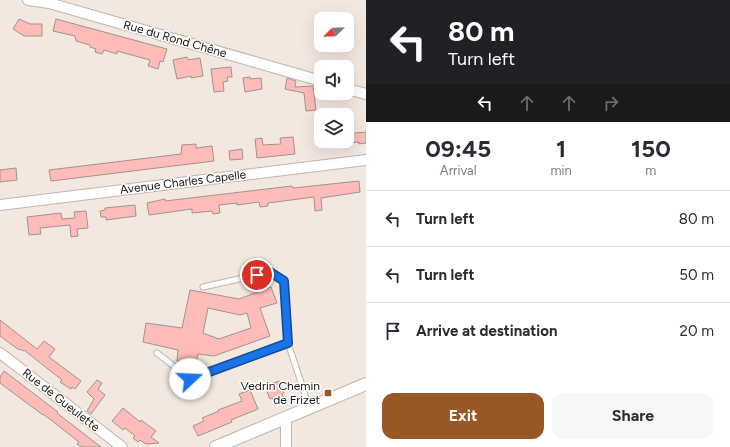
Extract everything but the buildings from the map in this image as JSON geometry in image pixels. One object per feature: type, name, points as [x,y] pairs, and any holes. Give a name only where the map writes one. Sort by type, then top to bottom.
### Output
[{"type":"street","name":"Rue du Rond Chêne","points":[[28,0],[56,5],[314,79]]},
{"type":"street","points":[[354,90],[366,94]]},
{"type":"street","name":"Avenue Charles Capelle","points":[[0,204],[366,160]]},
{"type":"street","name":"Rue de Gueulette","points":[[0,353],[122,447]]},
{"type":"street","points":[[216,447],[366,384]]},
{"type":"street","points":[[286,418],[286,447]]},
{"type":"lane","points":[[203,286],[270,272],[284,281],[288,343],[310,408]]},
{"type":"lane","points":[[157,353],[190,379],[288,343]]},
{"type":"place","name":"Vedrin Chemin de Frizet","points":[[328,393]]},
{"type":"route","points":[[190,379],[288,343],[284,281],[270,272],[257,275]]}]
